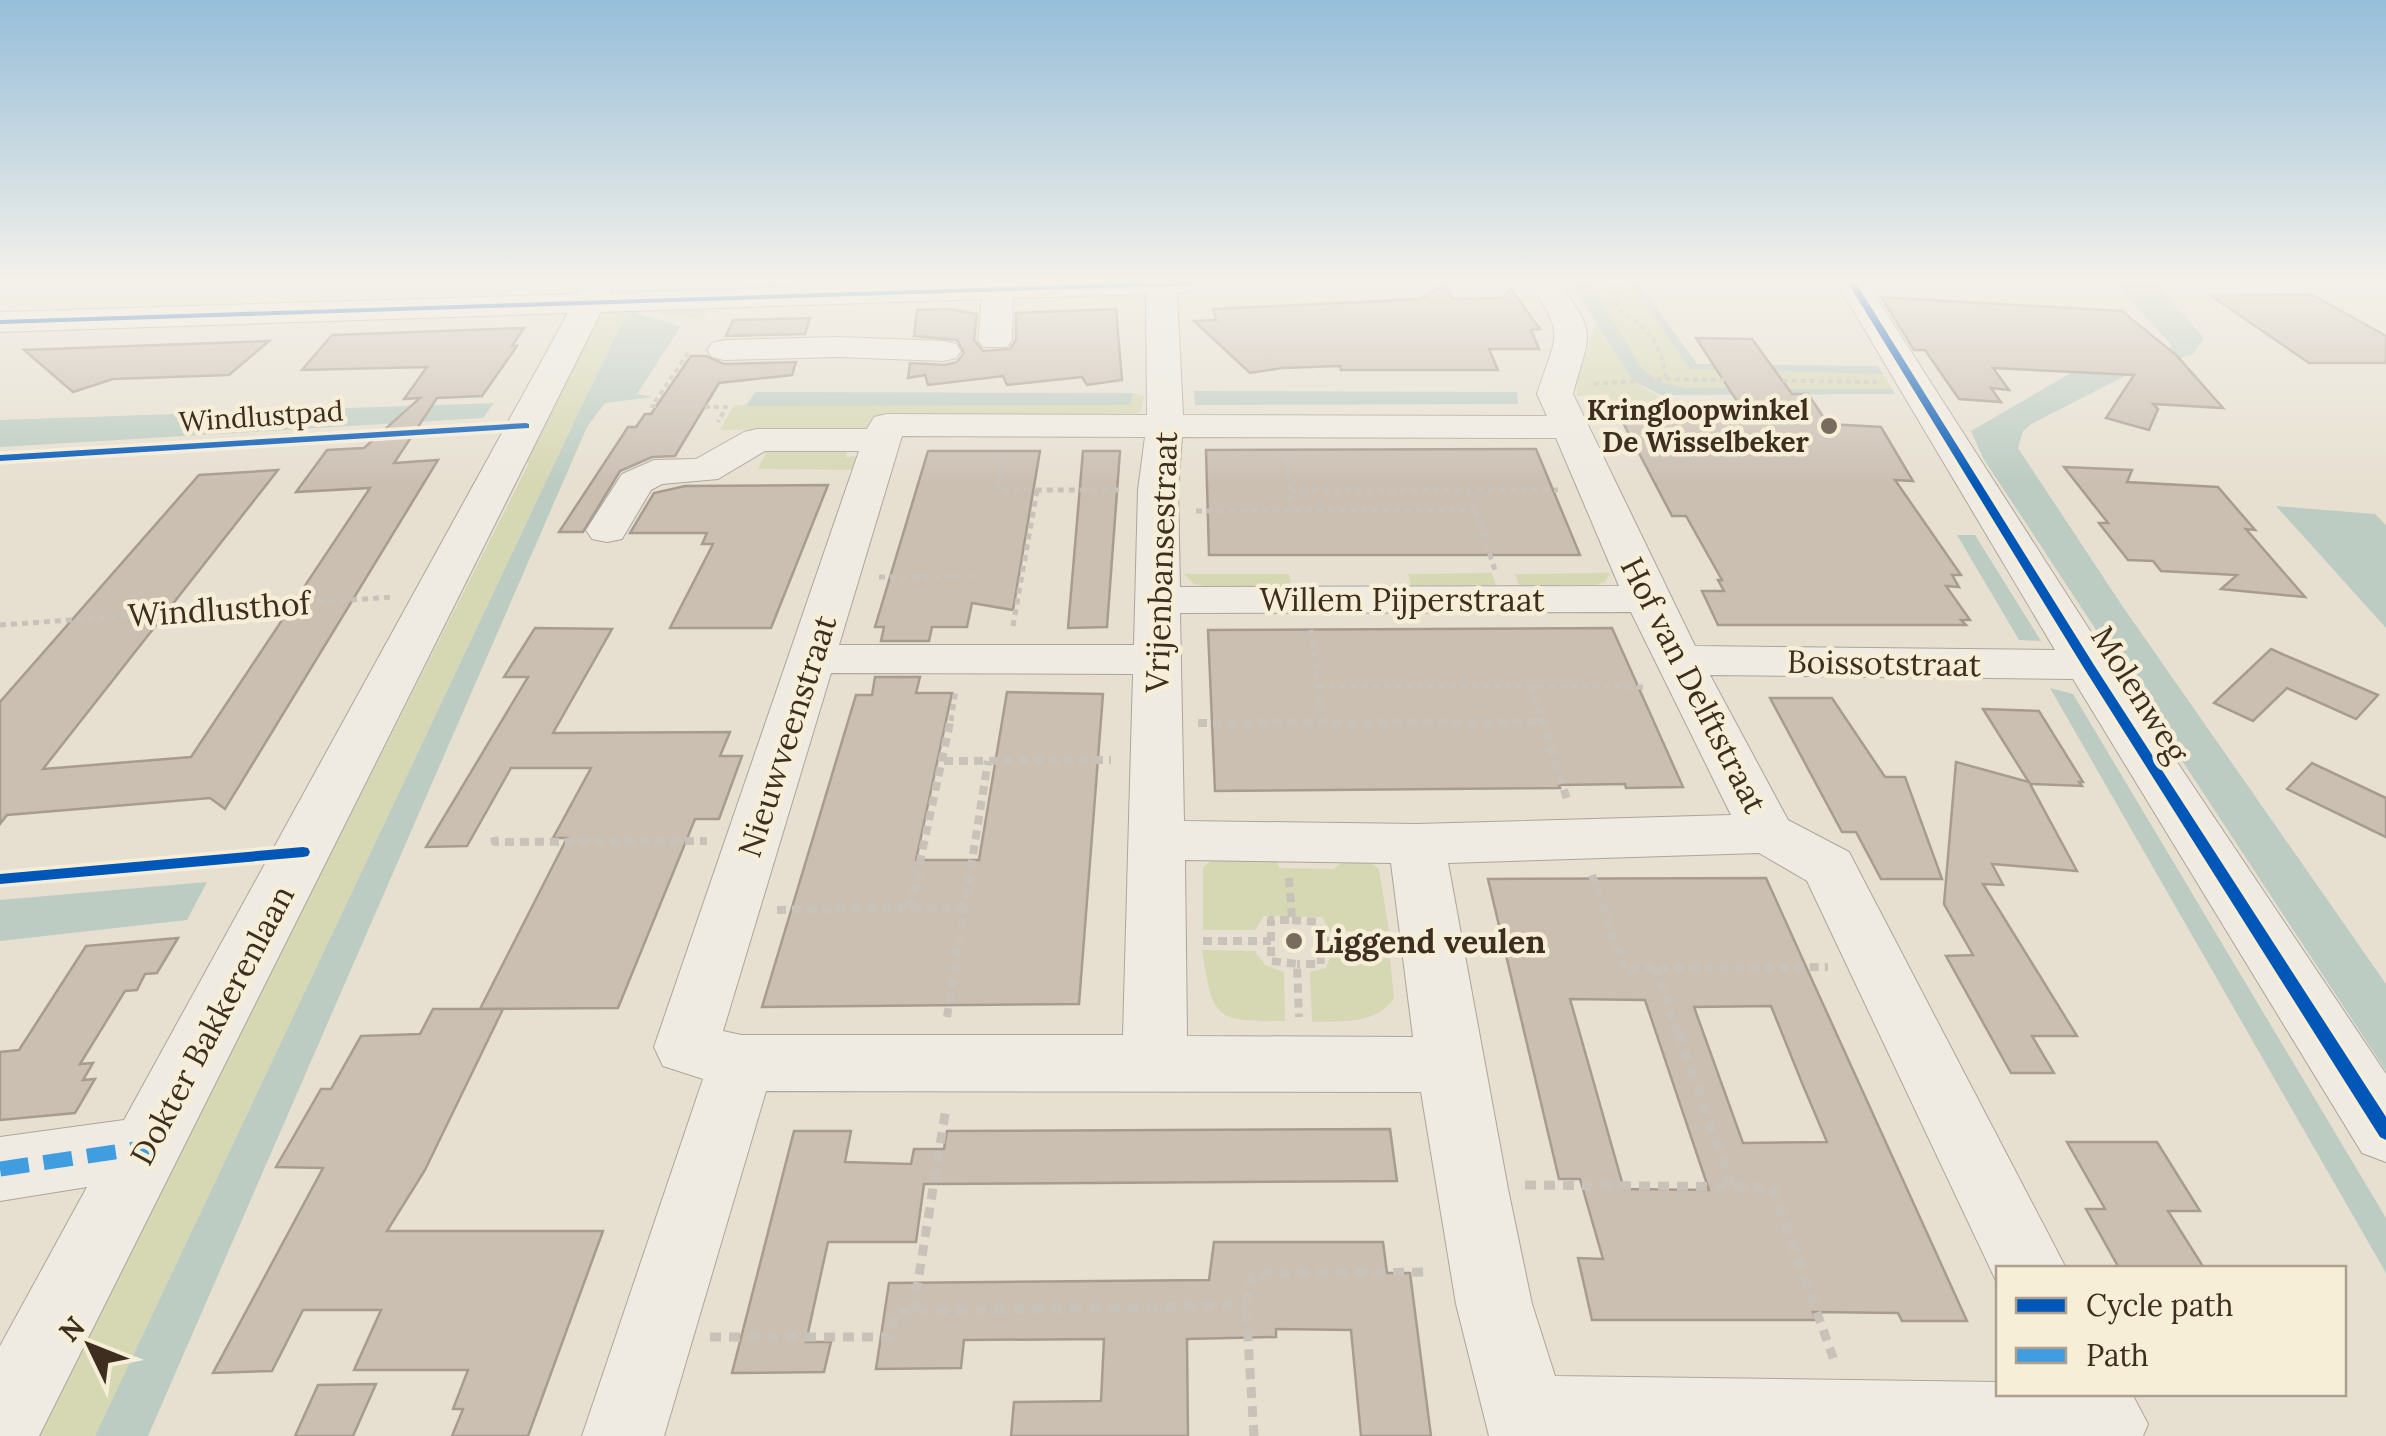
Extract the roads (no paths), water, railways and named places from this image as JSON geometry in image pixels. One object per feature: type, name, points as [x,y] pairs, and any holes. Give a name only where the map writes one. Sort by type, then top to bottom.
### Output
[{"type":"street","name":"Dokter Bakkerenlaan","points":[[0,1427],[565,350]]},
{"type":"street","points":[[918,350],[944,351]]},
{"type":"street","name":"Vrijenbansestraat","points":[[1155,1063],[1158,500],[1165,424],[1163,350]]},
{"type":"street","name":"Hof van Delftstraat","points":[[1568,350],[1555,394],[1648,599],[1768,833],[1829,868],[2029,1266]]},
{"type":"street","name":"Molenweg","points":[[1894,350],[2088,665],[2386,1132]]},
{"type":"street","points":[[607,530],[636,482],[654,472],[704,471],[757,440],[1010,424],[1571,427]]},
{"type":"street","name":"Nieuwveenstraat","points":[[623,1436],[654,1337],[714,1055],[731,912],[884,433]]},
{"type":"street","name":"Willem Pijperstraat","points":[[1158,600],[1648,599]]},
{"type":"street","points":[[812,660],[1157,660]]},
{"type":"street","name":"Boissotstraat","points":[[1686,674],[2088,665]]},
{"type":"street","points":[[1157,840],[1417,844],[1768,833]]},
{"type":"street","points":[[1417,844],[1448,1066],[1500,1336],[1529,1426],[2104,1418]]},
{"type":"street","points":[[714,1055],[944,1080],[1155,1063],[1448,1066]]},
{"type":"street","points":[[0,1170],[148,1146]]},
{"type":"place","name":"Kringloopwinkel De Wisselbeker","points":[[1829,426]]},
{"type":"place","name":"Liggend veulen","points":[[1294,941]]}]
